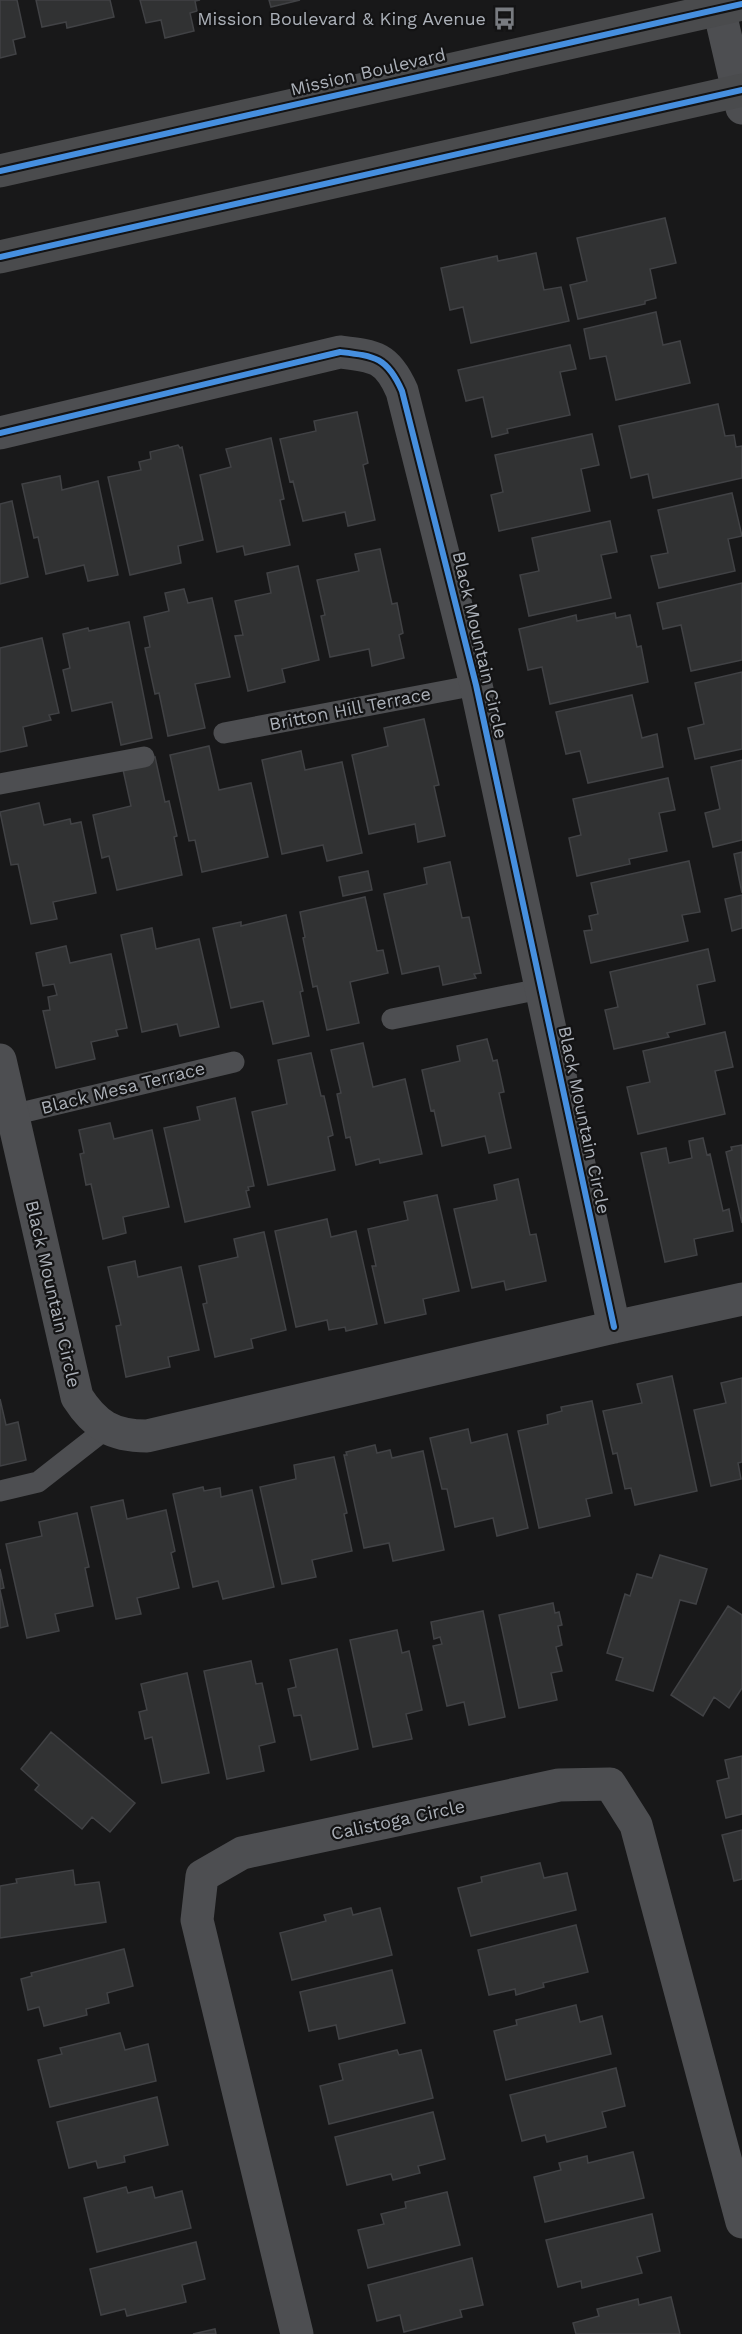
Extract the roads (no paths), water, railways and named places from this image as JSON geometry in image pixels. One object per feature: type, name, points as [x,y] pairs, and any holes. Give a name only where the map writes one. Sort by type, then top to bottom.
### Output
[{"type":"main road","name":"Mission Boulevard","points":[[0,171],[726,4]]},
{"type":"main road","points":[[0,257],[741,96]]},
{"type":"street","points":[[726,4],[741,96]]},
{"type":"street","name":"Black Mountain Circle","points":[[0,433],[340,352],[370,355],[392,370],[402,391],[476,685],[614,1327]]},
{"type":"street","name":"Black Mountain Circle","points":[[0,1060],[77,1397],[89,1416],[107,1428],[126,1436],[147,1436],[742,1299]]},
{"type":"street","name":"Calistoga Circle","points":[[297,2334],[197,1920],[202,1876],[242,1853],[559,1785],[610,1784],[636,1825],[742,2222]]},
{"type":"lane","name":"Britton Hill Terrace","points":[[224,733],[476,685]]},
{"type":"lane","points":[[0,784],[144,757]]},
{"type":"lane","points":[[392,1019],[540,989]]},
{"type":"lane","name":"Black Mesa Terrace","points":[[12,1115],[234,1062]]},
{"type":"lane","points":[[0,1491],[38,1482],[107,1428]]},
{"type":"place","name":"Mission Boulevard & King Avenue","points":[[504,19]]}]
